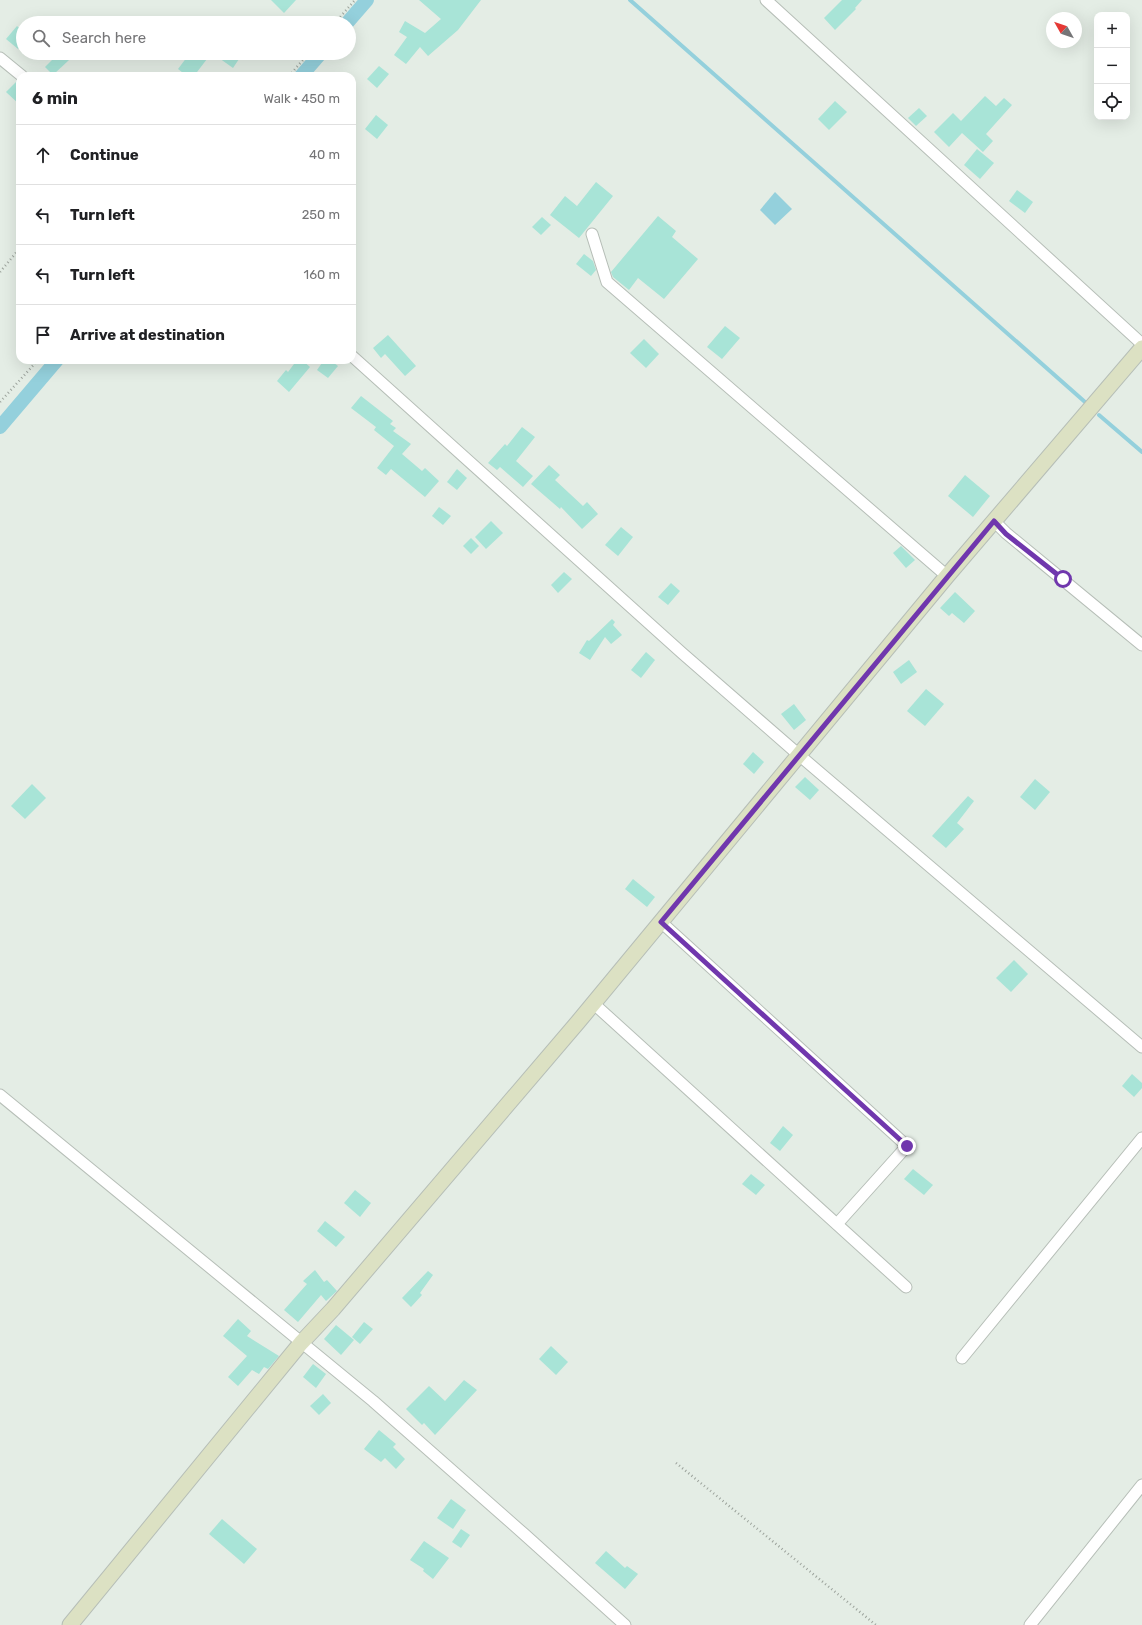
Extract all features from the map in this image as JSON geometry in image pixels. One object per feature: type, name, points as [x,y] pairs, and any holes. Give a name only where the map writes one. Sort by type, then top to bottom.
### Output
[{"type":"street","points":[[766,0],[1142,344]]},
{"type":"street","points":[[0,58],[17,72]]},
{"type":"street","points":[[592,234],[607,282],[947,576]]},
{"type":"street","points":[[70,1625],[301,1343],[333,1309],[593,1003],[947,576],[1142,348]]},
{"type":"street","points":[[356,360],[682,653],[799,755],[1142,1047]]},
{"type":"street","points":[[994,521],[1011,538],[1142,645]]},
{"type":"street","points":[[661,922],[907,1146],[837,1224]]},
{"type":"street","points":[[593,1003],[906,1287]]},
{"type":"street","points":[[0,1095],[379,1406],[626,1625]]},
{"type":"street","points":[[962,1358],[1142,1138]]},
{"type":"street","points":[[1030,1625],[1142,1485]]},
{"type":"path","points":[[341,16],[354,0]]},
{"type":"path","points":[[292,72],[303,60]]},
{"type":"path","points":[[0,272],[16,253]]},
{"type":"path","points":[[0,401],[34,364]]},
{"type":"path","points":[[676,1463],[876,1625]]},
{"type":"water","points":[[775,192],[792,209],[775,225],[760,210]]},
{"type":"building","points":[[271,0],[296,0],[284,13]]},
{"type":"building","points":[[419,0],[481,0],[458,30],[428,56],[420,47],[406,64],[394,55],[407,37],[399,32],[405,21],[425,33],[441,19]]},
{"type":"building","points":[[842,0],[862,0],[855,8],[856,9],[835,30],[824,18]]},
{"type":"building","points":[[16,27],[16,47],[6,39]]},
{"type":"building","points":[[52,60],[69,60],[56,72],[50,72],[45,67]]},
{"type":"building","points":[[185,60],[206,60],[197,72],[182,72],[178,69]]},
{"type":"building","points":[[222,60],[238,60],[233,68]]},
{"type":"building","points":[[379,66],[389,74],[377,88],[367,79]]},
{"type":"building","points":[[16,82],[16,101],[6,92]]},
{"type":"building","points":[[985,96],[996,106],[1004,98],[1012,105],[986,134],[993,141],[983,152],[962,133],[949,147],[934,132],[953,113],[961,121]]},
{"type":"building","points":[[835,101],[847,112],[829,130],[818,119]]},
{"type":"building","points":[[919,108],[927,116],[916,126],[908,118]]},
{"type":"building","points":[[376,115],[388,125],[377,139],[365,129]]},
{"type":"building","points":[[977,149],[994,163],[980,179],[964,165]]},
{"type":"building","points":[[596,182],[613,196],[579,238],[550,215],[565,196],[577,206]]},
{"type":"building","points":[[1017,190],[1033,202],[1025,213],[1009,201]]},
{"type":"building","points":[[658,216],[676,231],[672,237],[698,259],[664,299],[638,278],[629,290],[613,277],[611,272]]},
{"type":"building","points":[[542,217],[551,225],[541,235],[532,227]]},
{"type":"building","points":[[584,254],[593,261],[596,270],[591,276],[576,264]]},
{"type":"building","points":[[725,326],[740,338],[722,359],[707,347]]},
{"type":"building","points":[[388,335],[416,366],[405,376],[385,354],[381,358],[373,348]]},
{"type":"building","points":[[644,339],[659,354],[646,368],[630,353]]},
{"type":"building","points":[[294,364],[307,364],[310,367],[289,392],[277,381],[286,370],[288,372]]},
{"type":"building","points":[[321,364],[335,364],[338,366],[328,378],[317,370]]},
{"type":"building","points":[[361,396],[393,421],[390,424],[396,428],[393,431],[411,444],[402,454],[422,471],[425,468],[439,481],[425,497],[391,469],[386,475],[377,468],[394,446],[374,430],[376,427],[351,408]]},
{"type":"building","points":[[522,427],[535,437],[516,461],[533,476],[523,487],[500,467],[497,470],[488,463],[505,444],[507,446]]},
{"type":"building","points":[[549,465],[560,475],[555,480],[583,506],[587,502],[598,514],[582,529],[561,507],[560,509],[531,484]]},
{"type":"building","points":[[457,469],[467,478],[457,490],[447,482]]},
{"type":"building","points":[[965,475],[990,496],[973,517],[948,496]]},
{"type":"building","points":[[439,507],[451,516],[443,525],[432,516]]},
{"type":"building","points":[[491,521],[503,533],[486,549],[475,537]]},
{"type":"building","points":[[621,527],[633,537],[618,556],[605,545]]},
{"type":"building","points":[[471,538],[479,546],[471,554],[463,546]]},
{"type":"building","points":[[901,546],[915,560],[906,568],[893,553]]},
{"type":"building","points":[[564,572],[572,579],[558,593],[551,585]]},
{"type":"building","points":[[671,583],[680,591],[668,605],[658,597]]},
{"type":"building","points":[[955,592],[975,611],[964,623],[952,613],[949,616],[940,608]]},
{"type":"building","points":[[612,619],[615,622],[613,625],[622,635],[611,644],[605,637],[590,660],[579,653],[587,640],[589,641]]},
{"type":"building","points":[[646,652],[655,660],[641,678],[631,670]]},
{"type":"building","points":[[909,660],[917,672],[901,684],[893,672]]},
{"type":"building","points":[[926,689],[944,704],[925,726],[907,711]]},
{"type":"building","points":[[794,704],[806,720],[794,730],[781,714]]},
{"type":"building","points":[[753,752],[764,762],[754,774],[743,764]]},
{"type":"building","points":[[805,777],[819,790],[810,800],[795,787]]},
{"type":"building","points":[[1035,779],[1050,792],[1035,810],[1020,797]]},
{"type":"building","points":[[32,784],[46,798],[25,819],[11,806]]},
{"type":"building","points":[[968,796],[974,801],[957,823],[964,829],[946,848],[932,836]]},
{"type":"building","points":[[633,879],[655,897],[647,907],[625,889]]},
{"type":"building","points":[[1014,960],[1028,974],[1011,992],[996,978]]},
{"type":"building","points":[[1132,1074],[1142,1083],[1142,1088],[1134,1097],[1122,1086]]},
{"type":"building","points":[[783,1126],[793,1135],[780,1151],[770,1143]]},
{"type":"building","points":[[913,1169],[933,1185],[924,1195],[904,1179]]},
{"type":"building","points":[[751,1174],[765,1185],[756,1195],[742,1184]]},
{"type":"building","points":[[355,1190],[371,1203],[360,1217],[344,1203]]},
{"type":"building","points":[[325,1221],[345,1237],[336,1247],[317,1231]]},
{"type":"building","points":[[315,1270],[324,1282],[327,1280],[337,1291],[326,1301],[321,1295],[298,1322],[284,1310],[307,1284],[303,1281]]},
{"type":"building","points":[[428,1271],[433,1275],[420,1293],[422,1295],[411,1307],[402,1298]]},
{"type":"building","points":[[238,1319],[251,1331],[247,1336],[279,1356],[268,1369],[264,1367],[259,1374],[252,1370],[238,1386],[228,1377],[247,1356],[223,1336]]},
{"type":"building","points":[[364,1322],[373,1329],[360,1344],[352,1337]]},
{"type":"building","points":[[336,1325],[354,1340],[341,1355],[324,1339]]},
{"type":"building","points":[[551,1346],[568,1362],[556,1375],[539,1359]]},
{"type":"building","points":[[313,1364],[326,1374],[316,1388],[303,1377]]},
{"type":"building","points":[[464,1380],[477,1390],[435,1435],[424,1423],[422,1425],[406,1409],[429,1386],[445,1401]]},
{"type":"building","points":[[323,1394],[331,1403],[319,1415],[310,1406]]},
{"type":"building","points":[[379,1430],[396,1444],[393,1447],[405,1459],[396,1469],[385,1458],[381,1462],[364,1449]]},
{"type":"building","points":[[451,1499],[466,1510],[453,1529],[437,1518]]},
{"type":"building","points":[[222,1519],[257,1549],[244,1564],[209,1534]]},
{"type":"building","points":[[461,1529],[470,1535],[461,1548],[452,1542]]},
{"type":"building","points":[[424,1541],[449,1558],[433,1579],[423,1571],[424,1569],[410,1560]]},
{"type":"building","points":[[606,1551],[625,1568],[627,1566],[638,1574],[625,1589],[595,1563]]},
{"type":"waterway","points":[[353,16],[367,0]]},
{"type":"waterway","points":[[630,0],[1085,402]]},
{"type":"waterway","points":[[304,72],[315,60]]},
{"type":"waterway","points":[[0,427],[54,364]]},
{"type":"waterway","points":[[1099,415],[1142,452]]},
{"type":"route","points":[[907,1146],[661,922],[994,521],[1006,534],[1063,579]]}]
